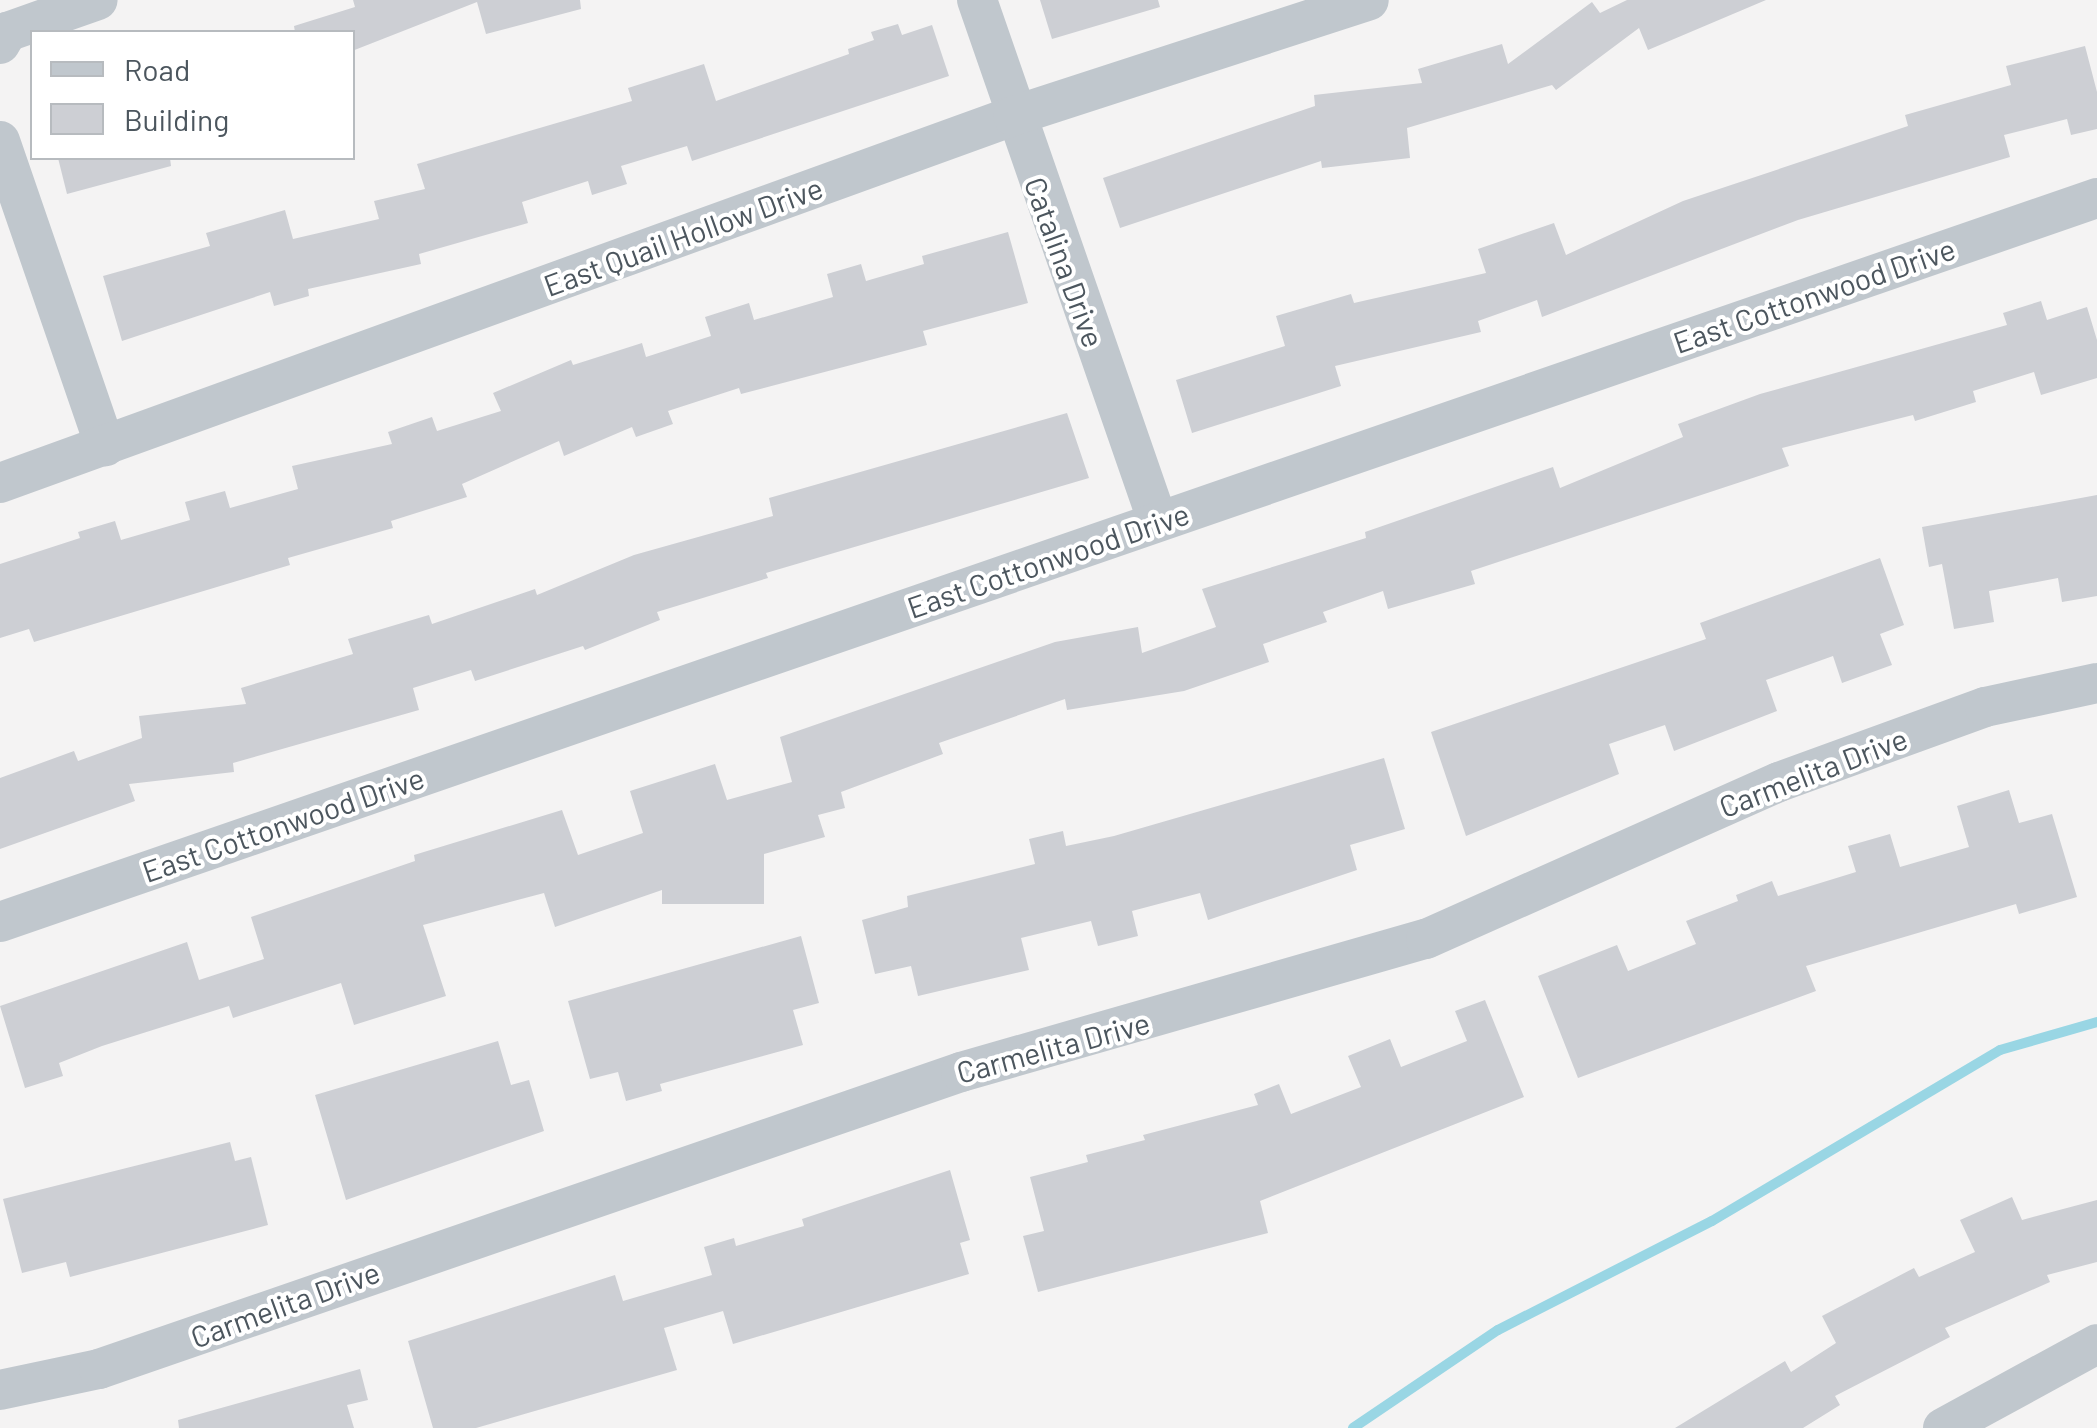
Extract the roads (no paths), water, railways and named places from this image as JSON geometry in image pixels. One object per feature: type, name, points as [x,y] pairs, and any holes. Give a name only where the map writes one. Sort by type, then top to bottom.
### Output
[{"type":"street","points":[[0,44],[7,32],[98,0]]},
{"type":"street","name":"Catalina Drive","points":[[977,0],[1013,116],[1158,522]]},
{"type":"street","name":"East Quail Hollow Drive","points":[[0,483],[1013,116],[1369,0]]},
{"type":"street","points":[[0,141],[104,446]]},
{"type":"street","name":"East Cottonwood Drive","points":[[0,922],[2097,198]]},
{"type":"street","name":"Carmelita Drive","points":[[0,1390],[99,1369],[961,1072],[1426,939],[1778,782],[1985,707],[2097,683]]},
{"type":"street","points":[[1942,1428],[2097,1344]]},
{"type":"waterway","points":[[1353,1428],[1498,1330],[1712,1221],[2000,1050],[2097,1022]]}]
